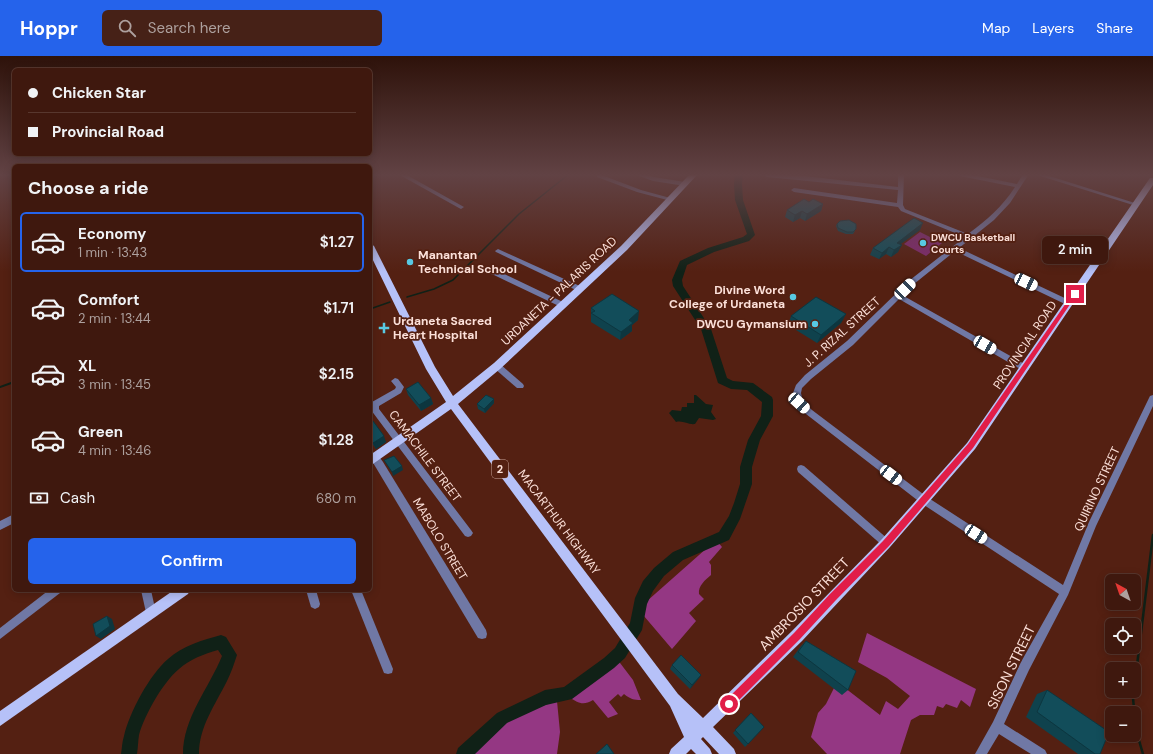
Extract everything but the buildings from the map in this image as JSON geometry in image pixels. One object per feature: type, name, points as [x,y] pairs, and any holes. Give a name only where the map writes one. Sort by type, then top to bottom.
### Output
[{"type":"main road","name":"URDANETA - PALARIS ROAD","points":[[372,460],[452,403],[497,366],[624,248],[664,207]]},
{"type":"main road","name":"PROVINCIAL ROAD","points":[[924,500],[970,446],[1025,368],[1133,207]]},
{"type":"main road","name":"MACARTHUR HIGHWAY","points":[[372,252],[431,369],[452,403],[649,666],[676,704],[692,739],[705,754]]},
{"type":"main road","name":"AMBROSIO STREET","points":[[679,753],[797,636],[886,543],[924,500]]},
{"type":"main road","points":[[0,719],[181,592]]},
{"type":"main road","name":"MACARTHUR HIGHWAY","points":[[676,704],[704,727],[729,754]]},
{"type":"street","points":[[901,207],[907,212],[969,237]]},
{"type":"street","name":"J. P. RIZAL STREET","points":[[1004,207],[992,219],[956,249],[912,282],[850,343],[808,377],[799,387],[797,393],[799,403],[809,412],[924,500],[1065,592]]},
{"type":"street","points":[[956,249],[1068,303]]},
{"type":"street","points":[[498,250],[580,289]]},
{"type":"street","points":[[480,268],[496,273],[563,305]]},
{"type":"street","points":[[898,296],[1025,368]]},
{"type":"street","points":[[497,366],[520,386]]},
{"type":"street","name":"CAMACHILE STREET","points":[[395,381],[400,388],[398,391],[376,404],[374,408],[468,533]]},
{"type":"street","name":"QUIRINO STREET","points":[[1065,592],[1092,525],[1153,398]]},
{"type":"street","name":"MABOLO STREET","points":[[372,460],[380,464],[482,634]]},
{"type":"street","points":[[800,469],[886,543]]},
{"type":"street","points":[[0,526],[12,519]]},
{"type":"street","points":[[0,634],[54,592]]},
{"type":"street","points":[[146,592],[151,613]]},
{"type":"street","points":[[312,592],[315,604]]},
{"type":"street","points":[[357,592],[388,669]]},
{"type":"street","name":"SISON STREET","points":[[981,754],[997,726],[1025,666],[1065,592]]},
{"type":"street","points":[[997,726],[1041,754]]},
{"type":"shaded area","name":"DWCU Basketball Courts","points":[[920,232],[942,243],[926,256],[904,244]]},
{"type":"shaded area","points":[[694,395],[706,404],[713,405],[711,412],[716,419],[699,418],[695,424],[676,422],[669,413],[672,410],[681,411],[682,407],[687,407],[687,403],[694,403]]},
{"type":"shaded area","points":[[716,540],[722,547],[709,562],[711,565],[711,575],[704,581],[700,588],[699,594],[704,599],[689,613],[696,621],[672,649],[638,609]]},
{"type":"shaded area","points":[[867,633],[976,689],[970,707],[961,700],[957,708],[946,704],[943,708],[937,706],[934,715],[920,715],[911,720],[900,754],[827,754],[811,737],[818,713],[826,704],[834,688],[845,688],[880,715],[886,701],[898,709],[910,696],[887,678],[858,662]]},
{"type":"shaded area","points":[[617,659],[633,680],[641,700],[632,699],[624,694],[621,697],[618,694],[609,702],[618,714],[608,718],[593,700],[586,703],[581,703],[569,697]]},
{"type":"shaded area","points":[[557,701],[560,732],[557,754],[468,754],[488,732],[503,721],[526,711]]},
{"type":"waterway","points":[[407,297],[434,289],[453,280],[528,207]]},
{"type":"waterway","points":[[464,754],[502,718],[545,698],[567,694],[609,663],[620,653],[637,625],[640,603],[648,586],[659,572],[678,556],[724,536],[734,519],[746,484],[746,467],[754,440],[767,416],[768,400],[749,386],[731,385],[722,380],[706,329],[678,286],[677,280],[683,263],[711,250],[746,239],[751,235],[740,207]]},
{"type":"waterway","points":[[372,308],[390,302]]},
{"type":"waterway","points":[[0,387],[12,383]]},
{"type":"waterway","points":[[1143,754],[1136,730],[1133,698],[1153,535]]},
{"type":"waterway","points":[[129,754],[131,735],[139,716],[155,687],[167,670],[178,660],[202,648],[221,642],[230,655],[222,676],[201,714],[193,736],[191,754]]},
{"type":"place","name":"DWCU Basketball Courts","points":[[923,243]]},
{"type":"place","name":"Manantan Technical School","points":[[410,262]]},
{"type":"place","name":"Divine Word College of Urdaneta","points":[[793,297]]},
{"type":"place","name":"DWCU Gymansium","points":[[815,324]]},
{"type":"place","name":"Urdaneta Sacred Heart Hospital","points":[[384,328]]},
{"type":"route","points":[[729,704],[797,636],[886,543],[970,446],[1075,294]]}]
